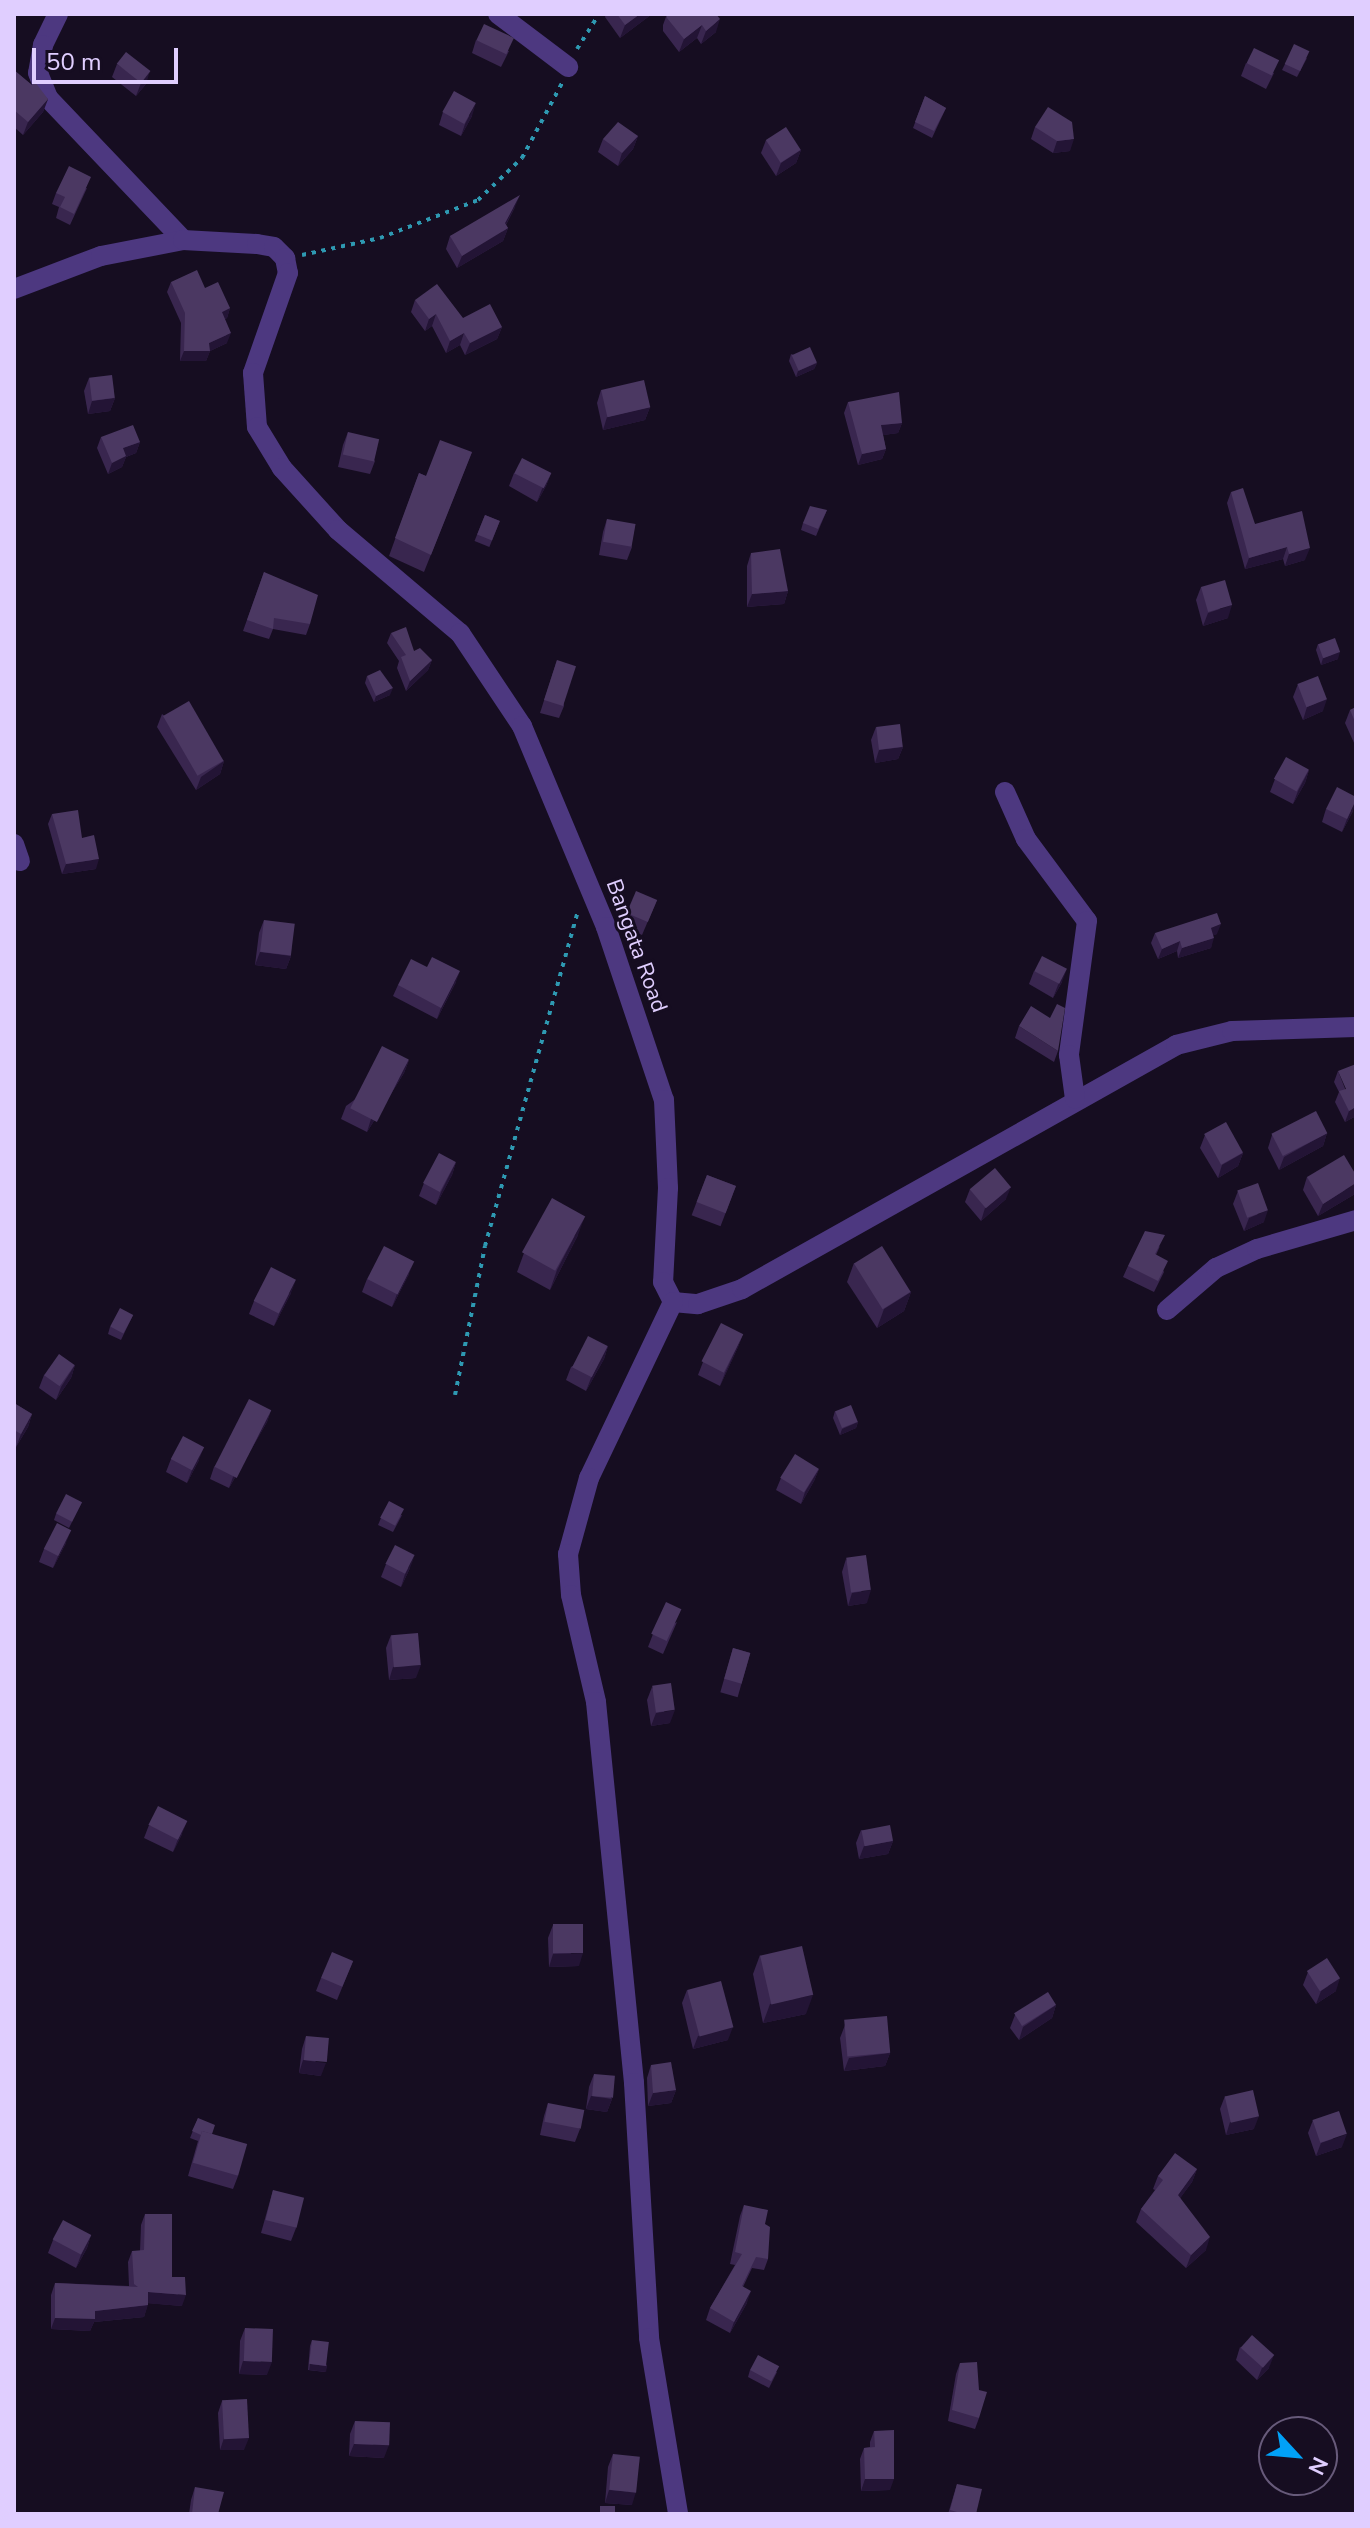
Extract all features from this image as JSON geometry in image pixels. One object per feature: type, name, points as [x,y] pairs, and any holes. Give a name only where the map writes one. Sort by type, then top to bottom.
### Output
[{"type":"street","points":[[58,14],[43,45],[38,73],[48,98],[183,240]]},
{"type":"street","points":[[498,14],[568,67]]},
{"type":"street","points":[[14,289],[101,256],[183,240],[274,247],[285,258]]},
{"type":"street","name":"Bangata Road","points":[[285,258],[288,273],[253,373],[252,402],[265,444],[338,530],[460,633],[501,687],[585,876],[664,1100],[668,1188],[663,1282],[673,1302]]},
{"type":"street","points":[[1005,792],[1026,839],[1087,921],[1069,1055],[1075,1099]]},
{"type":"street","points":[[678,2514],[649,2338],[634,2083],[598,1717],[571,1595],[568,1554],[589,1478],[673,1302],[698,1304],[742,1289],[955,1173],[1075,1099],[1176,1045],[1232,1031],[1356,1027]]},
{"type":"street","points":[[1167,1310],[1216,1268],[1257,1249],[1356,1220]]},
{"type":"path","points":[[285,258],[380,238],[478,200],[528,149],[568,67],[599,14]]},
{"type":"path","points":[[455,1395],[485,1246],[567,960],[585,876]]},
{"type":"building","points":[[617,14],[640,14],[625,25]]},
{"type":"building","points":[[667,14],[716,14],[720,19],[706,31],[702,25],[684,39]]},
{"type":"building","points":[[484,24],[514,38],[506,54],[476,40]]},
{"type":"building","points":[[1294,44],[1309,51],[1300,71],[1285,64]]},
{"type":"building","points":[[1254,48],[1279,60],[1272,76],[1247,63]]},
{"type":"building","points":[[126,52],[150,71],[141,83],[117,64]]},
{"type":"building","points":[[14,70],[32,85],[35,82],[48,99],[28,122],[14,110]]},
{"type":"building","points":[[454,91],[476,103],[464,124],[442,112]]},
{"type":"building","points":[[925,96],[946,108],[934,131],[915,122]]},
{"type":"building","points":[[1048,107],[1072,122],[1074,139],[1057,141],[1035,127]]},
{"type":"building","points":[[618,122],[638,136],[622,153],[603,139]]},
{"type":"building","points":[[786,127],[801,150],[781,163],[766,140]]},
{"type":"building","points":[[69,166],[91,177],[74,214],[60,207],[65,197],[56,193]]},
{"type":"building","points":[[520,195],[505,223],[508,228],[462,256],[450,236]]},
{"type":"building","points":[[197,270],[205,288],[218,282],[230,308],[222,312],[231,333],[209,343],[210,351],[184,351],[185,313],[171,282]]},
{"type":"building","points":[[437,284],[463,318],[490,304],[502,327],[470,343],[464,333],[450,341],[436,314],[429,319],[415,300]]},
{"type":"building","points":[[810,347],[817,363],[799,371],[792,355]]},
{"type":"building","points":[[112,375],[115,398],[92,401],[89,378]]},
{"type":"building","points":[[644,380],[650,407],[607,417],[601,390]]},
{"type":"building","points":[[899,392],[902,423],[881,425],[886,449],[862,454],[848,402]]},
{"type":"building","points":[[133,425],[140,442],[123,448],[126,456],[112,463],[101,437]]},
{"type":"building","points":[[348,432],[379,439],[374,462],[343,454]]},
{"type":"building","points":[[440,440],[472,452],[431,555],[395,538],[419,473],[426,476]]},
{"type":"building","points":[[522,458],[551,473],[544,488],[514,473]]},
{"type":"building","points":[[1243,488],[1255,524],[1302,511],[1310,548],[1289,554],[1287,547],[1249,558],[1231,492]]},
{"type":"building","points":[[810,506],[827,510],[818,529],[803,523]]},
{"type":"building","points":[[485,515],[500,521],[492,540],[477,534]]},
{"type":"building","points":[[607,519],[636,524],[632,547],[603,542]]},
{"type":"building","points":[[780,549],[788,591],[752,594],[751,553]]},
{"type":"building","points":[[264,572],[318,595],[310,624],[274,618],[273,629],[247,620]]},
{"type":"building","points":[[1225,580],[1232,605],[1208,612],[1201,587]]},
{"type":"building","points":[[406,627],[414,651],[420,648],[432,660],[410,681],[401,657],[406,655],[391,633]]},
{"type":"building","points":[[1335,638],[1340,652],[1323,658],[1318,644]]},
{"type":"building","points":[[557,660],[576,666],[563,706],[544,700]]},
{"type":"building","points":[[380,670],[393,688],[376,696],[367,676]]},
{"type":"building","points":[[1318,676],[1327,699],[1306,707],[1297,684]]},
{"type":"building","points":[[189,701],[224,761],[198,776],[163,716]]},
{"type":"building","points":[[1356,707],[1356,724],[1350,710]]},
{"type":"building","points":[[900,724],[903,747],[879,750],[876,727]]},
{"type":"building","points":[[1286,757],[1309,770],[1297,791],[1274,779]]},
{"type":"building","points":[[1337,787],[1356,797],[1347,819],[1326,809]]},
{"type":"building","points":[[78,810],[82,838],[94,835],[99,859],[66,864],[52,814]]},
{"type":"building","points":[[636,891],[657,900],[648,922],[627,913]]},
{"type":"building","points":[[1217,913],[1221,924],[1211,928],[1214,938],[1182,948],[1180,941],[1162,949],[1155,933]]},
{"type":"building","points":[[264,920],[295,924],[291,956],[260,952]]},
{"type":"building","points":[[1042,956],[1067,969],[1059,984],[1034,971]]},
{"type":"building","points":[[432,957],[460,971],[441,1008],[398,985],[411,959],[427,967]]},
{"type":"building","points":[[1057,1004],[1065,1008],[1058,1051],[1019,1026],[1031,1006],[1050,1018]]},
{"type":"building","points":[[382,1046],[409,1060],[377,1122],[350,1108]]},
{"type":"building","points":[[1356,1064],[1356,1107],[1349,1111],[1339,1091],[1346,1089],[1338,1071]]},
{"type":"building","points":[[1316,1111],[1327,1133],[1283,1156],[1271,1134]]},
{"type":"building","points":[[1226,1122],[1243,1153],[1221,1165],[1204,1134]]},
{"type":"building","points":[[439,1153],[456,1162],[440,1192],[423,1183]]},
{"type":"building","points":[[1344,1155],[1356,1175],[1356,1183],[1323,1204],[1307,1177]]},
{"type":"building","points":[[995,1168],[1011,1187],[986,1208],[970,1189]]},
{"type":"building","points":[[707,1175],[736,1186],[726,1213],[697,1202]]},
{"type":"building","points":[[1258,1183],[1268,1210],[1247,1218],[1237,1191]]},
{"type":"building","points":[[552,1198],[585,1216],[555,1271],[522,1252]]},
{"type":"building","points":[[1145,1231],[1165,1235],[1155,1254],[1168,1261],[1158,1281],[1128,1266]]},
{"type":"building","points":[[384,1246],[414,1261],[397,1294],[367,1279]]},
{"type":"building","points":[[882,1246],[911,1292],[883,1309],[854,1263]]},
{"type":"building","points":[[271,1267],[296,1280],[279,1314],[254,1301]]},
{"type":"building","points":[[120,1308],[133,1315],[123,1334],[110,1327]]},
{"type":"building","points":[[721,1323],[743,1334],[724,1373],[701,1361]]},
{"type":"building","points":[[588,1336],[608,1346],[592,1377],[572,1367]]},
{"type":"building","points":[[59,1354],[75,1365],[60,1386],[44,1375]]},
{"type":"building","points":[[249,1399],[271,1410],[237,1478],[214,1467]]},
{"type":"building","points":[[14,1403],[32,1414],[21,1434],[14,1430]]},
{"type":"building","points":[[851,1405],[858,1422],[842,1428],[835,1411]]},
{"type":"building","points":[[183,1436],[204,1447],[192,1470],[171,1459]]},
{"type":"building","points":[[795,1454],[819,1469],[804,1493],[780,1478]]},
{"type":"building","points":[[66,1494],[82,1502],[72,1522],[56,1514]]},
{"type":"building","points":[[389,1501],[404,1509],[395,1526],[380,1518]]},
{"type":"building","points":[[57,1523],[71,1530],[58,1556],[44,1549]]},
{"type":"building","points":[[395,1545],[415,1555],[405,1574],[385,1564]]},
{"type":"building","points":[[866,1555],[871,1590],[851,1592],[846,1558]]},
{"type":"building","points":[[666,1602],[681,1609],[667,1641],[651,1634]]},
{"type":"building","points":[[418,1633],[421,1665],[394,1667],[391,1635]]},
{"type":"building","points":[[733,1648],[750,1653],[741,1684],[724,1679]]},
{"type":"building","points":[[671,1683],[675,1710],[656,1712],[652,1686]]},
{"type":"building","points":[[158,1806],[187,1821],[178,1840],[148,1825]]},
{"type":"building","points":[[890,1825],[893,1841],[865,1846],[862,1831]]},
{"type":"building","points":[[553,1924],[583,1924],[583,1953],[553,1953]]},
{"type":"building","points":[[802,1946],[813,1995],[771,2004],[760,1956]]},
{"type":"building","points":[[332,1952],[353,1961],[342,1987],[321,1978]]},
{"type":"building","points":[[1327,1958],[1340,1978],[1320,1991],[1307,1971]]},
{"type":"building","points":[[721,1981],[733,2027],[700,2036],[687,1990]]},
{"type":"building","points":[[1048,1992],[1056,2005],[1022,2026],[1014,2013]]},
{"type":"building","points":[[887,2016],[890,2053],[847,2057],[844,2020]]},
{"type":"building","points":[[306,2036],[329,2038],[327,2062],[304,2060]]},
{"type":"building","points":[[671,2062],[676,2090],[653,2093],[651,2065]]},
{"type":"building","points":[[594,2074],[615,2076],[613,2098],[592,2096]]},
{"type":"building","points":[[1253,2090],[1259,2116],[1231,2123],[1225,2097]]},
{"type":"building","points":[[548,2103],[584,2110],[581,2129],[544,2122]]},
{"type":"building","points":[[1339,2111],[1347,2134],[1320,2143],[1313,2120]]},
{"type":"building","points":[[198,2118],[215,2125],[212,2134],[202,2131],[201,2135],[192,2131]]},
{"type":"building","points":[[202,2131],[247,2144],[238,2176],[193,2163]]},
{"type":"building","points":[[1175,2153],[1197,2169],[1178,2195],[1210,2237],[1191,2255],[1141,2209],[1163,2180],[1158,2176]]},
{"type":"building","points":[[273,2190],[304,2198],[297,2228],[266,2220]]},
{"type":"building","points":[[744,2205],[768,2210],[765,2224],[770,2227],[768,2259],[756,2257],[742,2286],[751,2291],[734,2322],[710,2308],[742,2254],[735,2252]]},
{"type":"building","points":[[145,2214],[172,2214],[172,2277],[185,2277],[186,2295],[148,2292],[148,2305],[95,2311],[95,2319],[55,2318],[55,2283],[138,2287],[134,2284],[132,2251],[144,2250]]},
{"type":"building","points":[[63,2220],[91,2235],[81,2254],[53,2239]]},
{"type":"building","points":[[245,2328],[273,2329],[272,2362],[244,2361]]},
{"type":"building","points":[[1252,2335],[1274,2355],[1263,2368],[1241,2348]]},
{"type":"building","points":[[312,2340],[329,2342],[326,2366],[309,2364]]},
{"type":"building","points":[[758,2355],[779,2366],[771,2381],[750,2370]]},
{"type":"building","points":[[977,2362],[979,2390],[987,2392],[979,2418],[952,2410],[960,2363]]},
{"type":"building","points":[[247,2399],[249,2438],[224,2439],[222,2400]]},
{"type":"building","points":[[355,2421],[390,2422],[389,2445],[354,2444]]},
{"type":"building","points":[[894,2430],[894,2479],[865,2479],[864,2448],[875,2447],[874,2431]]},
{"type":"building","points":[[613,2454],[640,2457],[636,2493],[609,2490]]},
{"type":"building","points":[[957,2484],[982,2489],[976,2514],[950,2510]]},
{"type":"building","points":[[195,2487],[224,2492],[218,2514],[192,2514]]},
{"type":"building","points":[[600,2506],[615,2506],[615,2514],[600,2514]]}]
